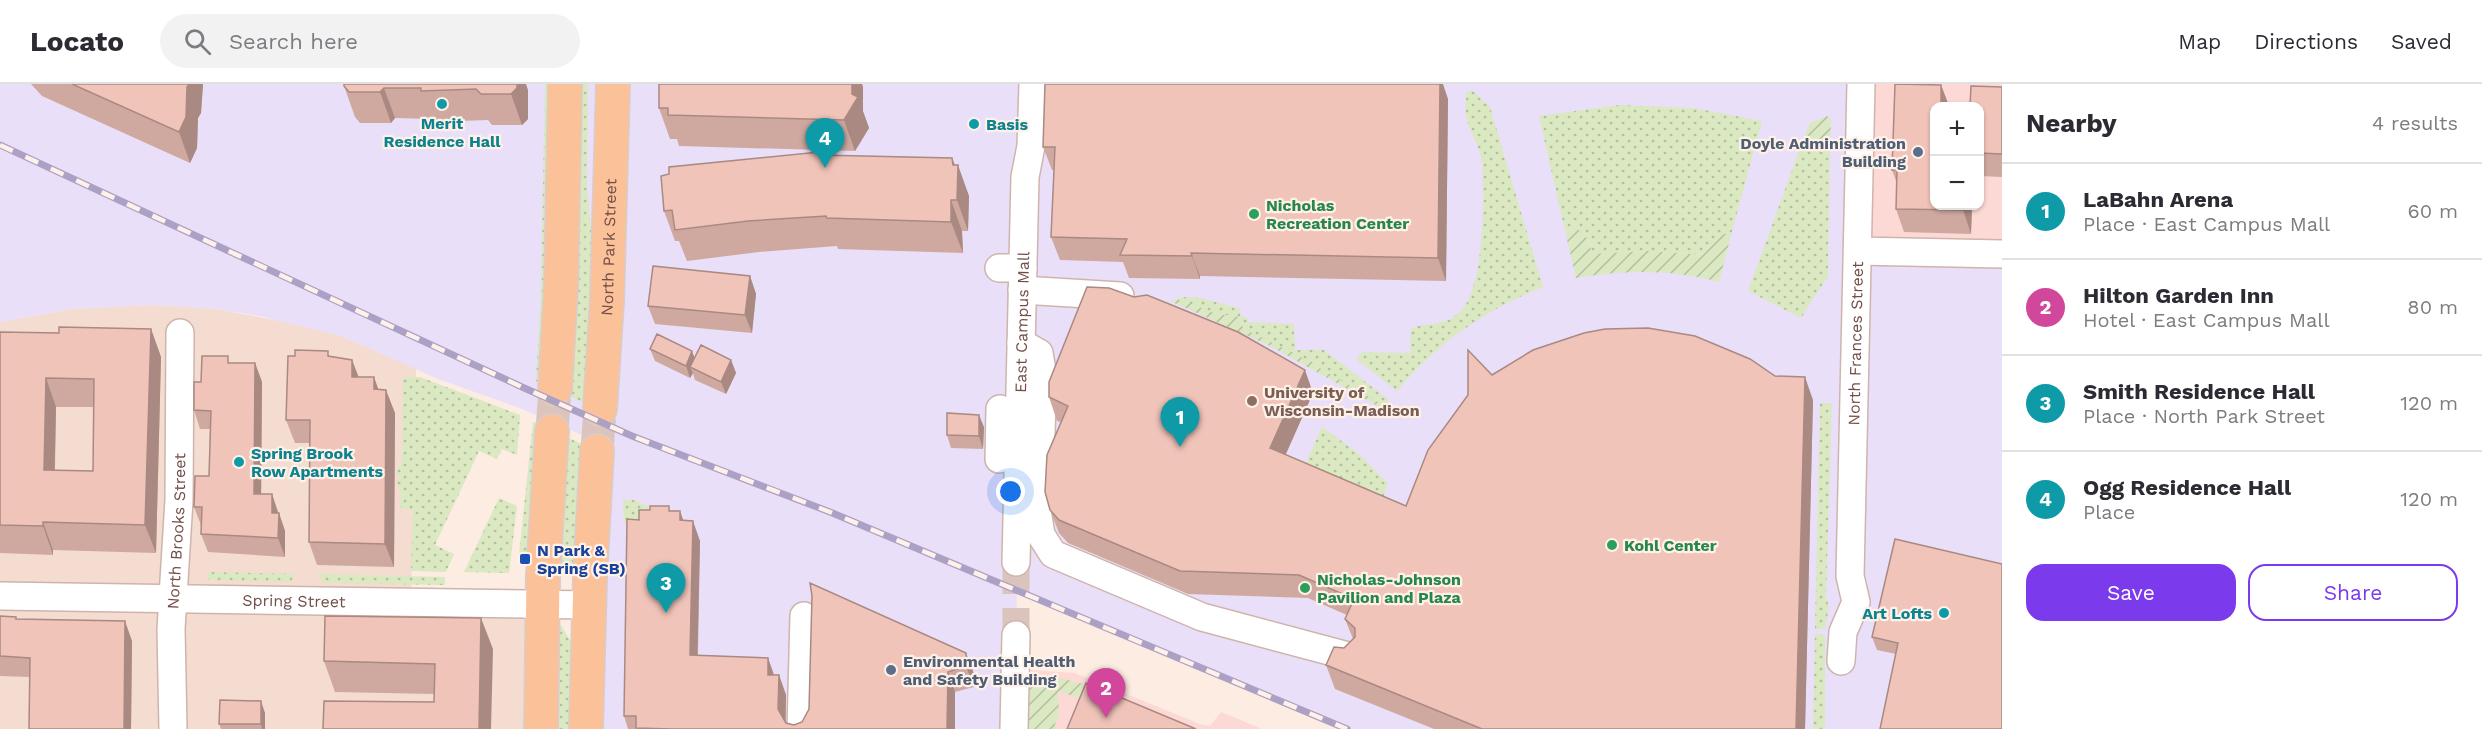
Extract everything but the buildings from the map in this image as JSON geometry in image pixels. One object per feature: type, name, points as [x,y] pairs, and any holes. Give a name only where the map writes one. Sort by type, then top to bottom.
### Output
[{"type":"main road","points":[[555,389],[561,287],[565,84]]},
{"type":"main road","name":"North Park Street","points":[[600,409],[607,301],[613,84]]},
{"type":"main road","points":[[541,729],[542,604],[552,431]]},
{"type":"main road","points":[[586,729],[589,605],[597,451]]},
{"type":"street","name":"East Campus Mall","points":[[1016,562],[1021,343],[1015,275],[1025,177],[1031,146],[1033,84]]},
{"type":"street","name":"North Frances Street","points":[[1841,661],[1843,632],[1856,602],[1850,576],[1861,84]]},
{"type":"street","points":[[1858,251],[2002,254]]},
{"type":"street","points":[[1015,275],[1120,296],[1147,305]]},
{"type":"street","name":"North Brooks Street","points":[[172,729],[171,629],[175,599],[179,500],[180,333]]},
{"type":"street","points":[[999,459],[1001,381],[1005,354],[1021,343],[1039,353],[1043,376],[1038,516],[1041,535],[1053,554],[1202,616],[1348,656]]},
{"type":"street","name":"Spring Street","points":[[0,596],[589,605]]},
{"type":"street","points":[[801,729],[804,616]]},
{"type":"street","points":[[1014,729],[1016,635]]},
{"type":"shaded area","name":"University of Wisconsin-Madison","points":[[0,84],[1861,84],[1858,236],[2002,241],[2002,729],[1347,729],[1017,589],[1014,729],[586,729],[598,442],[520,408],[438,379],[341,336],[259,316],[216,309],[153,305],[72,309],[0,322]]},
{"type":"shaded area","points":[[1861,84],[2002,84],[2002,241],[1858,236]]},
{"type":"shaded area","points":[[153,305],[216,309],[301,325],[341,336],[416,368],[411,602],[542,604],[541,729],[0,729],[0,322],[72,309]]},
{"type":"shaded area","points":[[1015,669],[1075,673],[1200,724],[1210,726],[1221,712],[1262,729],[1014,729]]},
{"type":"green space","points":[[545,84],[549,84],[545,287],[539,382],[536,381],[541,287]]},
{"type":"green space","points":[[579,84],[588,84],[587,188],[594,262],[587,404],[569,396]]},
{"type":"green space","points":[[1473,91],[1490,107],[1543,287],[1501,306],[1463,330],[1445,343],[1397,391],[1356,359],[1362,352],[1410,353],[1411,329],[1440,323],[1454,317],[1469,299],[1474,283],[1479,263],[1483,218],[1483,178],[1481,157],[1467,121],[1466,92]]},
{"type":"green space","points":[[1619,105],[1694,108],[1762,121],[1731,235],[1728,234],[1708,245],[1705,255],[1648,251],[1593,254],[1588,240],[1570,229],[1565,231],[1539,116]]},
{"type":"green space","points":[[1827,116],[1831,120],[1830,147],[1825,141],[1803,140],[1810,123]]},
{"type":"green space","points":[[1803,140],[1825,141],[1830,147],[1828,276],[1801,318],[1748,291]]},
{"type":"green space","points":[[1577,229],[1585,234],[1593,254],[1648,251],[1703,255],[1717,236],[1731,235],[1719,282],[1683,275],[1648,272],[1612,273],[1576,278],[1565,231]]},
{"type":"green space","points":[[1201,298],[1241,309],[1240,316],[1248,318],[1248,322],[1294,324],[1295,350],[1324,350],[1389,400],[1385,406],[1292,352],[1244,329],[1237,316],[1217,314],[1177,299]]},
{"type":"green space","points":[[1177,299],[1217,314],[1237,316],[1244,329],[1292,352],[1385,406],[1383,409],[1268,345],[1170,301]]},
{"type":"green space","points":[[403,377],[420,377],[520,415],[517,455],[502,449],[497,459],[479,451],[435,545],[454,554],[446,572],[411,571],[413,510],[400,508],[401,493],[396,481],[401,477],[397,476],[397,468],[401,466],[402,457]]},
{"type":"green space","points":[[1820,403],[1832,403],[1826,596],[1829,607],[1825,629],[1815,629]]},
{"type":"green space","points":[[533,422],[537,423],[529,555],[519,554]]},
{"type":"green space","points":[[1322,427],[1358,453],[1388,483],[1382,501],[1303,469]]},
{"type":"green space","points":[[566,437],[585,445],[574,572],[558,571]]},
{"type":"green space","points":[[499,498],[517,506],[509,573],[464,572]]},
{"type":"green space","points":[[623,500],[635,500],[672,518],[624,524]]},
{"type":"green space","points":[[208,572],[295,574],[291,582],[208,580]]},
{"type":"green space","points":[[318,574],[445,577],[445,585],[324,583]]},
{"type":"green space","points":[[561,625],[574,647],[573,729],[554,729],[556,626]]},
{"type":"green space","points":[[1815,634],[1825,634],[1825,729],[1813,729]]},
{"type":"green space","points":[[1056,677],[1087,685],[1078,698],[1058,691],[1059,716],[1055,724],[1056,729],[1027,729],[1027,685],[1036,680]]},
{"type":"tunnel","points":[[552,431],[555,389]]},
{"type":"tunnel","points":[[597,451],[600,409]]},
{"type":"tunnel","points":[[1016,562],[1016,635]]},
{"type":"railway","points":[[0,145],[632,436],[830,512],[1347,729]]},
{"type":"place","name":"Merit Residence Hall","points":[[442,104]]},
{"type":"place","name":"Basis","points":[[974,124]]},
{"type":"place","name":"Doyle Administration Building","points":[[1918,152]]},
{"type":"place","name":"Ogg Residence Hall","points":[[825,168]]},
{"type":"place","name":"Nicholas Recreation Center","points":[[1254,214]]},
{"type":"place","name":"University of Wisconsin-Madison","points":[[1252,401]]},
{"type":"place","name":"LaBahn Arena","points":[[1180,447]]},
{"type":"place","name":"Spring Brook Row Apartments","points":[[239,462]]},
{"type":"place","name":"Kohl Center","points":[[1612,545]]},
{"type":"place","name":"N Park & Spring (SB)","points":[[525,559]]},
{"type":"place","name":"Nicholas-Johnson Pavilion and Plaza","points":[[1305,588]]},
{"type":"place","name":"Smith Residence Hall","points":[[666,613]]},
{"type":"place","name":"Art Lofts","points":[[1944,613]]},
{"type":"place","name":"Environmental Health and Safety Building","points":[[891,670]]},
{"type":"place","name":"Hilton Garden Inn","points":[[1106,718]]}]
